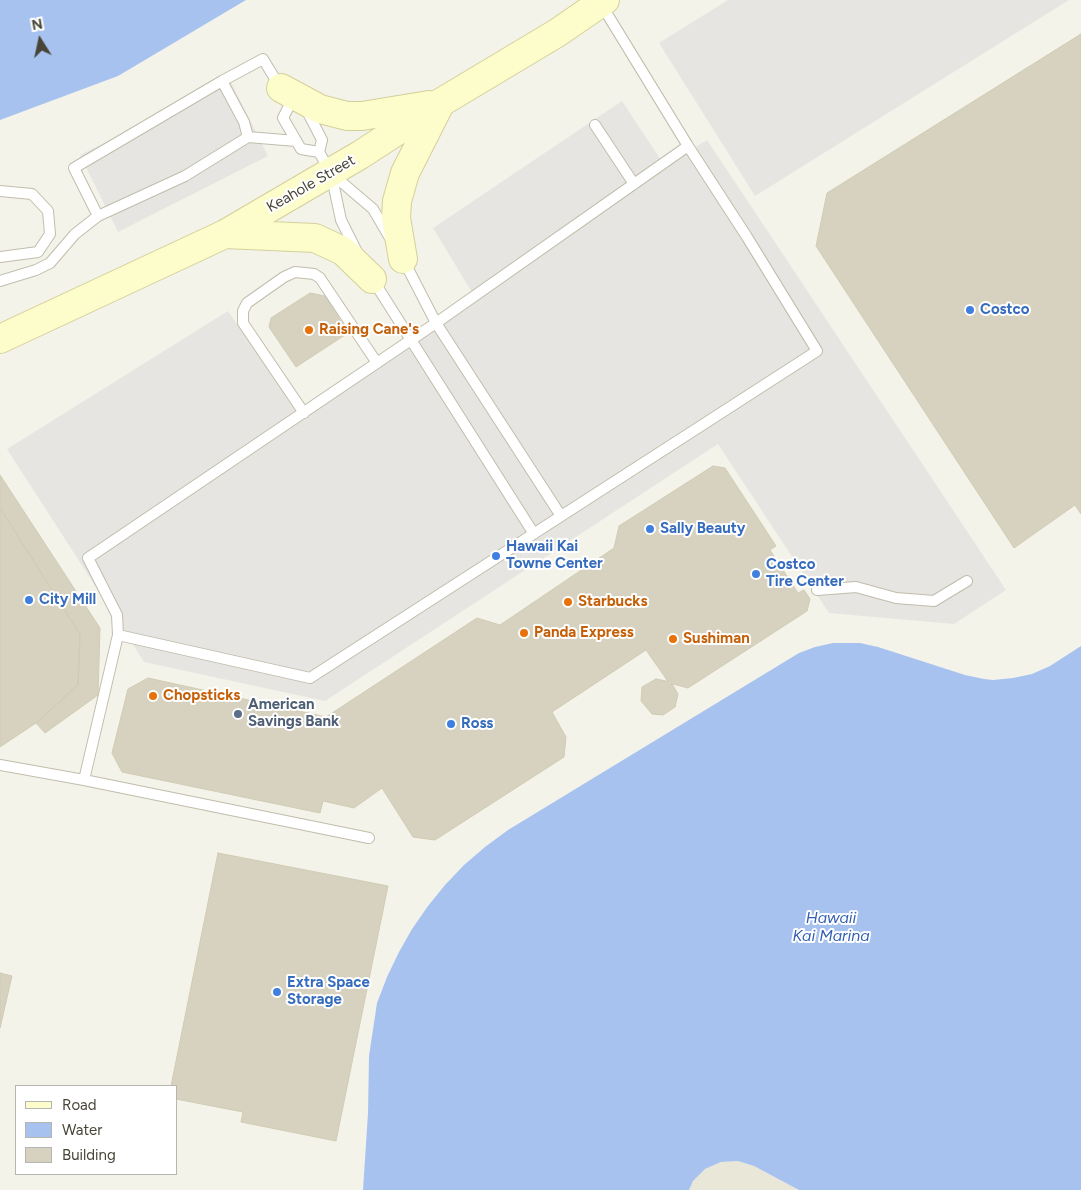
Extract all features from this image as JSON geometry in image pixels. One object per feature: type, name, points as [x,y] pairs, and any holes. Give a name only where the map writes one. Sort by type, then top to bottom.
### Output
[{"type":"main road","name":"Keahole Street","points":[[0,339],[225,234],[325,162],[360,155],[440,103],[557,33],[603,2]]},
{"type":"main road","points":[[285,96],[320,110],[347,116],[362,116],[440,103]]},
{"type":"main road","points":[[403,260],[396,218],[397,201],[404,173],[440,103]]},
{"type":"main road","points":[[225,234],[315,238],[343,251],[372,279]]},
{"type":"lane","points":[[118,635],[310,678],[817,351],[688,146],[603,2]]},
{"type":"lane","points":[[98,216],[74,168],[263,59],[285,96],[306,108],[322,140],[325,162],[341,220],[372,279],[534,534]]},
{"type":"lane","points":[[222,81],[244,122],[248,137]]},
{"type":"lane","points":[[285,96],[284,118],[301,149],[325,162],[373,209],[403,260],[436,323],[561,516]]},
{"type":"lane","points":[[595,125],[634,184]]},
{"type":"lane","points":[[0,281],[36,270],[50,263],[75,234],[98,216],[185,176],[248,137],[296,141]]},
{"type":"lane","points":[[84,780],[118,635],[117,615],[88,558],[436,323],[688,146]]},
{"type":"lane","points":[[0,191],[32,194],[48,211],[50,234],[38,252],[0,257]]},
{"type":"lane","points":[[304,413],[243,323],[243,311],[247,303],[284,277],[295,272],[314,274],[320,278],[377,363]]},
{"type":"lane","points":[[817,590],[856,587],[896,598],[934,601],[967,581]]},
{"type":"lane","points":[[0,765],[84,780],[368,838]]},
{"type":"shaded area","points":[[728,0],[1069,0],[755,196],[659,43]]},
{"type":"shaded area","points":[[230,80],[268,156],[118,232],[80,155]]},
{"type":"shaded area","points":[[622,101],[665,166],[707,140],[1006,590],[954,624],[829,613],[718,444],[325,701],[144,662],[7,449],[228,311],[302,420],[318,403],[476,299],[433,228]]},
{"type":"shaded area","points":[[738,1161],[754,1166],[799,1190],[689,1190],[693,1181],[705,1169],[721,1162]]},
{"type":"water","points":[[0,0],[246,0],[118,76],[0,120]]},
{"type":"water","name":"Hawaii Kai Marina","points":[[833,643],[860,643],[878,647],[965,675],[993,680],[1032,674],[1050,666],[1081,646],[1081,1190],[799,1190],[754,1166],[738,1161],[721,1162],[705,1169],[693,1181],[689,1190],[363,1190],[368,1113],[369,1056],[377,1003],[387,977],[412,929],[445,885],[464,865],[508,830],[799,653]]},
{"type":"building","name":"Costco","points":[[1081,34],[1081,514],[1075,505],[1014,548],[816,246],[827,193]]},
{"type":"building","name":"Raising Cane's","points":[[310,293],[325,296],[348,333],[296,367],[269,327],[271,318]]},
{"type":"building","points":[[713,466],[725,468],[776,546],[770,550],[798,593],[804,590],[810,599],[807,611],[688,688],[669,683],[646,650],[552,712],[566,737],[564,757],[435,840],[413,837],[382,788],[354,808],[323,801],[320,813],[122,772],[112,753],[128,689],[148,678],[326,717],[477,618],[500,625],[614,548],[619,526]]},
{"type":"building","points":[[0,475],[100,628],[98,695],[45,733],[36,723],[78,685],[80,634],[0,508]]},
{"type":"building","name":"City Mill","points":[[0,508],[80,634],[78,685],[36,723],[0,747]]},
{"type":"building","points":[[656,679],[671,682],[678,694],[675,707],[663,715],[652,714],[641,701],[642,687]]},
{"type":"building","points":[[218,853],[388,886],[336,1141],[241,1122],[243,1112],[178,1099],[178,1085],[171,1085]]},
{"type":"building","points":[[0,973],[12,976],[0,1028]]},
{"type":"place","name":"Costco","points":[[970,310]]},
{"type":"place","name":"Raising Cane's","points":[[309,330]]},
{"type":"place","name":"Sally Beauty","points":[[650,529]]},
{"type":"place","name":"Hawaii Kai Towne Center","points":[[496,556]]},
{"type":"place","name":"Costco Tire Center","points":[[756,574]]},
{"type":"place","name":"City Mill","points":[[29,600]]},
{"type":"place","name":"Starbucks","points":[[568,602]]},
{"type":"place","name":"Panda Express","points":[[524,633]]},
{"type":"place","name":"Sushiman","points":[[673,639]]},
{"type":"place","name":"Chopsticks","points":[[153,696]]},
{"type":"place","name":"American Savings Bank","points":[[238,714]]},
{"type":"place","name":"Ross","points":[[451,724]]},
{"type":"place","name":"Extra Space Storage","points":[[277,992]]}]
